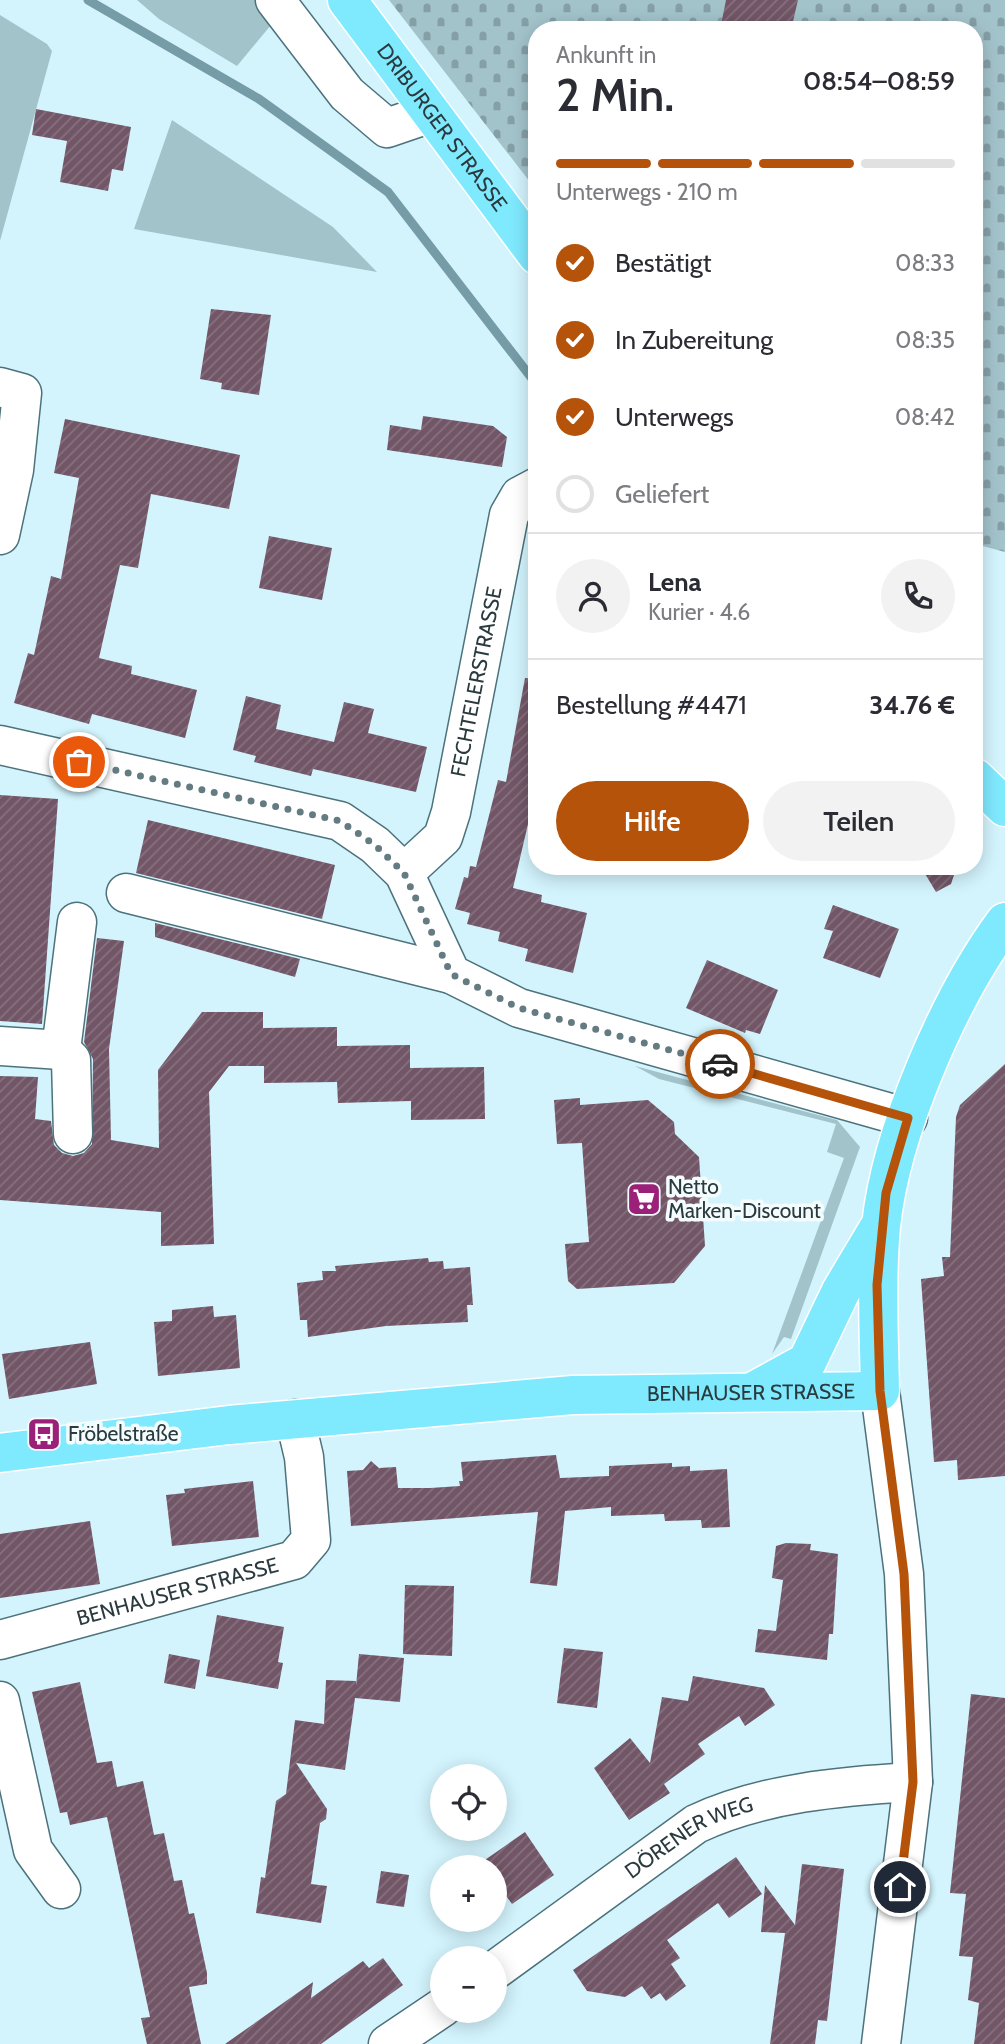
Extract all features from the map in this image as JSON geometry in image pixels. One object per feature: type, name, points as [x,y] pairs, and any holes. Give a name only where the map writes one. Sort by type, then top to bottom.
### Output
[{"type":"main road","name":"DRIBURGER STRASSE","points":[[347,0],[528,243]]},
{"type":"main road","points":[[983,786],[1005,807]]},
{"type":"main road","name":"BENHAUSER STRASSE","points":[[0,1453],[295,1419],[573,1395],[880,1391],[877,1285],[881,1224],[908,1118],[936,1042],[976,961],[1005,922]]},
{"type":"main road","points":[[751,1393],[807,1362],[841,1291],[881,1224]]},
{"type":"street","points":[[275,0],[347,94],[387,128],[430,113]]},
{"type":"street","points":[[0,387],[22,393],[14,470],[0,536]]},
{"type":"street","name":"FECHTELERSTRASSE","points":[[404,873],[443,837],[452,812],[509,515],[520,496],[528,492]]},
{"type":"street","points":[[0,745],[340,821],[375,845],[404,873],[451,974]]},
{"type":"street","points":[[125,893],[451,974],[519,1008],[908,1118]]},
{"type":"street","points":[[61,1050],[77,922]]},
{"type":"street","points":[[0,1046],[61,1050],[71,1060],[74,1134]]},
{"type":"street","points":[[880,1391],[904,1574],[913,1782],[881,2044]]},
{"type":"street","name":"BENHAUSER STRASSE","points":[[0,1640],[294,1560],[311,1540],[304,1457],[295,1419]]},
{"type":"street","points":[[0,1701],[33,1850],[61,1889]]},
{"type":"street","name":"DÖRENER WEG","points":[[507,1961],[696,1824],[718,1814],[741,1806],[854,1785],[913,1782]]},
{"type":"street","points":[[388,2044],[430,2016]]},
{"type":"green space","points":[[137,0],[261,0],[276,19],[237,66],[159,19]]},
{"type":"green space","points":[[389,0],[1005,0],[1005,552],[983,546],[983,21],[528,21],[528,179]]},
{"type":"green space","points":[[0,15],[47,44],[52,51],[0,241]]},
{"type":"green space","points":[[172,120],[333,227],[377,272],[134,229]]},
{"type":"green space","points":[[635,1066],[837,1120],[860,1147],[791,1339],[784,1337],[772,1354],[844,1158],[827,1152],[836,1124],[659,1079]]},
{"type":"building","points":[[726,0],[798,0],[793,21],[722,21]]},
{"type":"building","points":[[36,109],[131,127],[123,171],[112,169],[108,191],[60,182],[67,141],[32,135]]},
{"type":"building","points":[[211,309],[271,315],[259,395],[221,389],[222,383],[200,379]]},
{"type":"building","points":[[423,416],[493,426],[507,437],[502,467],[387,450],[390,425],[421,430]]},
{"type":"building","points":[[65,419],[240,455],[229,509],[151,494],[138,568],[120,565],[99,658],[132,666],[131,674],[197,690],[185,738],[92,714],[89,724],[14,703],[28,653],[34,655],[51,576],[61,579],[79,478],[54,473]]},
{"type":"building","points":[[269,536],[332,548],[322,600],[259,588]]},
{"type":"building","points":[[525,678],[528,678],[528,824],[513,888],[542,895],[541,902],[587,913],[573,973],[525,961],[528,949],[498,941],[500,932],[467,924],[470,913],[455,909],[464,877],[468,878],[470,866],[476,867],[498,780],[506,782]]},
{"type":"building","points":[[246,696],[281,705],[276,729],[334,742],[344,702],[374,709],[368,733],[427,747],[416,792],[313,769],[311,776],[254,762],[256,756],[233,750]]},
{"type":"building","points":[[0,795],[58,799],[42,1024],[0,1021]]},
{"type":"building","points":[[148,820],[335,865],[322,919],[136,873]]},
{"type":"building","points":[[926,875],[954,875],[951,884],[936,892]]},
{"type":"building","points":[[833,905],[899,929],[880,978],[823,958],[833,931],[824,929]]},
{"type":"building","points":[[155,923],[300,959],[295,977],[155,937]]},
{"type":"building","points":[[97,938],[124,941],[109,1049],[111,1140],[159,1148],[158,1070],[202,1012],[263,1012],[263,1028],[337,1027],[337,1046],[410,1045],[410,1068],[484,1067],[485,1119],[411,1120],[411,1101],[338,1103],[337,1082],[264,1083],[264,1066],[229,1066],[209,1092],[214,1244],[161,1246],[161,1212],[0,1200],[0,1076],[38,1077],[35,1119],[51,1121],[54,1145],[62,1153],[73,1156],[84,1153],[92,1144],[93,1059],[84,1042]]},
{"type":"building","points":[[707,960],[778,990],[760,1034],[746,1030],[745,1033],[686,1008]]},
{"type":"building","points":[[1005,1064],[1005,1476],[958,1480],[957,1460],[934,1462],[921,1279],[944,1276],[942,1257],[950,1257],[956,1117],[960,1105]]},
{"type":"building","name":"Netto Marken-Discount","points":[[580,1098],[580,1105],[648,1100],[674,1122],[675,1134],[699,1157],[705,1246],[674,1283],[577,1289],[568,1281],[565,1244],[589,1242],[582,1143],[557,1144],[554,1100]]},
{"type":"building","points":[[428,1258],[429,1262],[443,1261],[444,1269],[470,1267],[473,1305],[467,1305],[468,1322],[386,1326],[308,1337],[307,1320],[300,1320],[297,1283],[323,1280],[322,1271],[336,1271],[335,1266]]},
{"type":"building","points":[[213,1306],[214,1317],[236,1315],[240,1368],[158,1376],[154,1322],[172,1321],[172,1310]]},
{"type":"building","points":[[90,1342],[97,1384],[9,1399],[2,1354]]},
{"type":"building","points":[[556,1455],[560,1478],[609,1476],[609,1466],[672,1463],[672,1467],[690,1466],[690,1471],[727,1469],[730,1527],[702,1528],[701,1520],[665,1521],[664,1514],[611,1516],[611,1507],[565,1511],[557,1586],[530,1583],[538,1512],[351,1526],[347,1471],[363,1470],[371,1461],[379,1468],[396,1467],[398,1488],[430,1488],[460,1486],[459,1481],[463,1481],[461,1462]]},
{"type":"building","points":[[253,1481],[259,1537],[172,1546],[166,1495],[185,1493],[184,1489]]},
{"type":"building","points":[[90,1521],[100,1584],[0,1598],[0,1534]]},
{"type":"building","points":[[786,1543],[811,1544],[810,1550],[838,1554],[833,1634],[829,1634],[827,1660],[755,1652],[758,1629],[776,1631],[783,1580],[772,1578],[776,1546]]},
{"type":"building","points":[[405,1585],[454,1586],[452,1656],[403,1654]]},
{"type":"building","points":[[217,1615],[284,1627],[278,1662],[283,1663],[278,1689],[206,1676]]},
{"type":"building","points":[[564,1648],[603,1652],[597,1708],[557,1703]]},
{"type":"building","points":[[169,1654],[200,1660],[195,1689],[164,1683]]},
{"type":"building","points":[[359,1654],[404,1658],[400,1702],[355,1698],[345,1770],[296,1763],[327,1809],[326,1819],[320,1823],[311,1884],[327,1886],[321,1923],[256,1913],[261,1877],[265,1878],[276,1801],[286,1794],[295,1720],[324,1724],[326,1680],[356,1681],[356,1686]]},
{"type":"building","points":[[693,1676],[764,1688],[775,1705],[745,1726],[739,1716],[698,1744],[705,1754],[664,1784],[670,1793],[629,1820],[594,1768],[630,1738],[650,1763],[662,1697],[688,1701]]},
{"type":"building","points":[[80,1682],[97,1763],[112,1761],[117,1787],[143,1781],[154,1835],[164,1833],[174,1881],[182,1880],[189,1914],[194,1913],[207,1973],[207,1984],[189,1987],[201,2044],[147,2044],[141,2018],[150,2017],[107,1817],[70,1825],[67,1812],[60,1813],[32,1692]]},
{"type":"building","points":[[971,1694],[1005,1698],[1005,2044],[974,2044],[979,2003],[968,2000],[973,1957],[959,1956],[966,1894],[950,1893]]},
{"type":"building","points":[[525,1832],[554,1875],[512,1904],[507,1897],[507,1855],[492,1855]]},
{"type":"building","points":[[736,1857],[762,1894],[729,1918],[718,1903],[667,1940],[680,1958],[671,1964],[686,1986],[666,2001],[660,1993],[651,1999],[642,1986],[625,1997],[587,1991],[573,1970]]},
{"type":"building","points":[[802,1864],[844,1869],[827,2021],[818,2020],[815,2044],[770,2044],[785,1933],[761,1932],[765,1885],[795,1925]]},
{"type":"building","points":[[381,1871],[409,1875],[404,1907],[376,1903]]},
{"type":"building","points":[[383,1958],[403,1985],[321,2044],[225,2044],[313,1982],[311,1998],[363,1961],[369,1968]]},
{"type":"waterway","points":[[88,0],[259,99],[388,192],[528,373]]},
{"type":"way so far","points":[[79,762],[340,821],[375,845],[404,873],[451,974],[519,1008],[720,1064]]},
{"type":"place","name":"Netto Marken-Discount","points":[[644,1199]]},
{"type":"place","name":"Fröbelstraße","points":[[44,1434]]},
{"type":"route","points":[[720,1064],[908,1118],[886,1193],[877,1285],[880,1391],[904,1574],[913,1782],[900,1887]]}]
